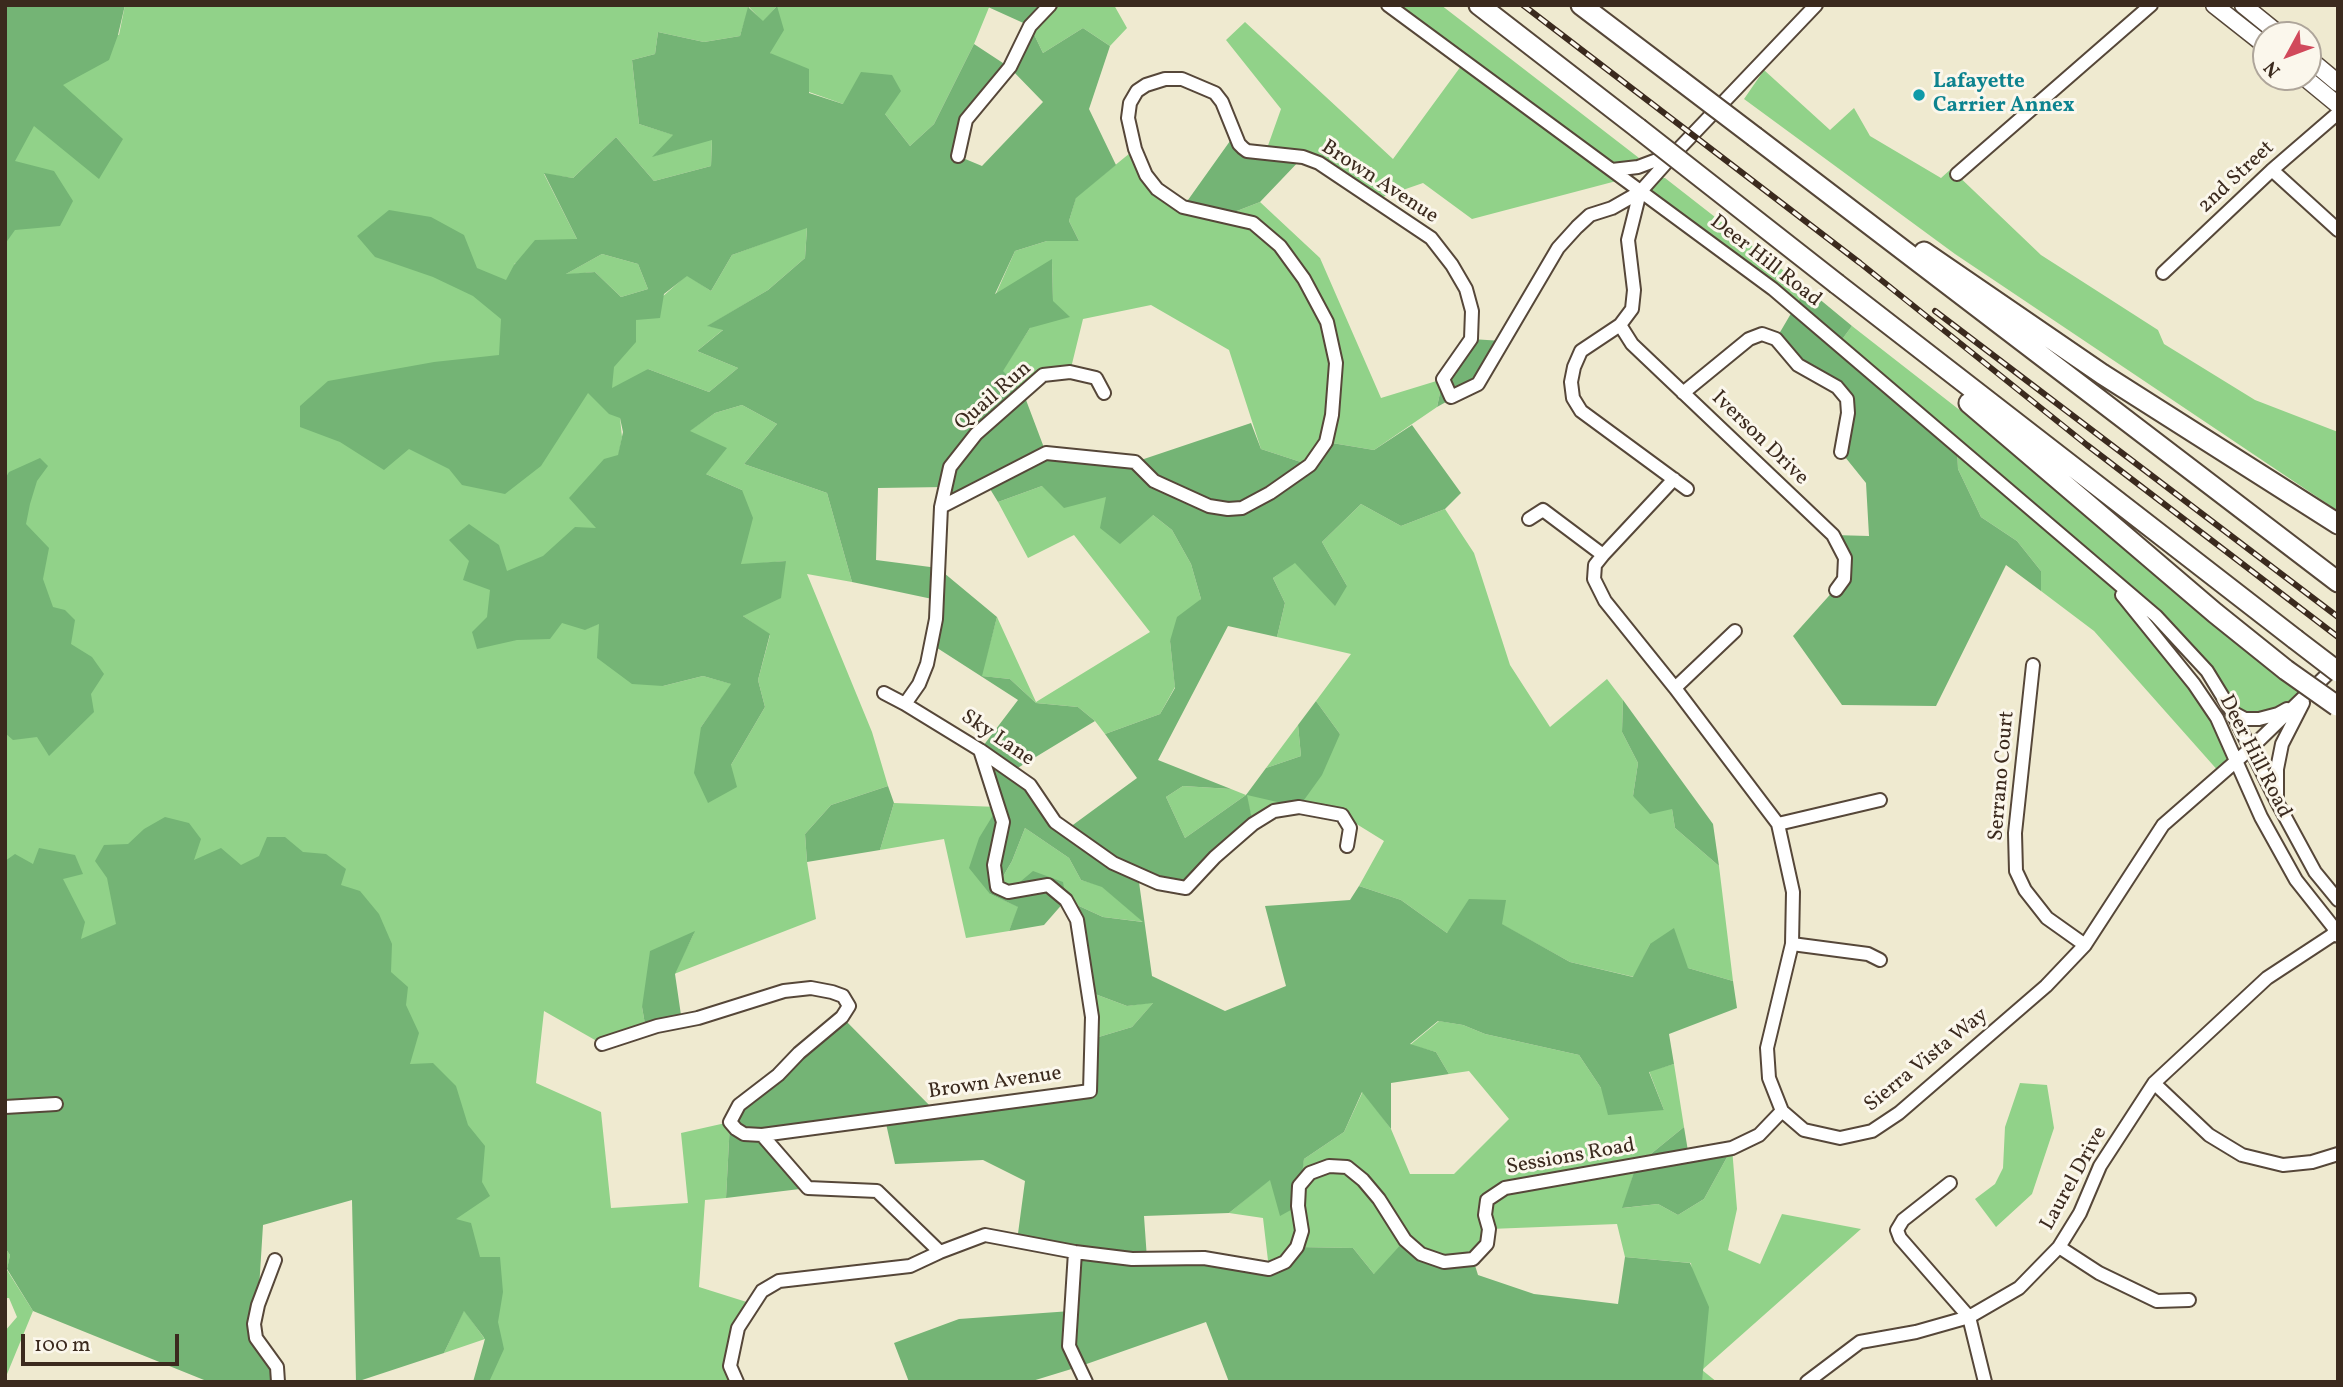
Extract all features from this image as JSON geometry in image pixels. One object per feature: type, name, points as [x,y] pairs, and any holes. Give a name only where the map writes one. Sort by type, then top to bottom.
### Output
[{"type":"highway","points":[[1479,5],[2338,671]]},
{"type":"highway","points":[[1581,5],[1821,184],[2052,341],[2338,524]]},
{"type":"highway","points":[[1821,184],[1950,287],[2338,582]]},
{"type":"highway","points":[[1871,311],[2013,442],[2230,626],[2337,706]]},
{"type":"main road","points":[[2214,5],[2252,35]]},
{"type":"main road","points":[[2243,5],[2263,21]]},
{"type":"main road","points":[[2322,70],[2338,83]]},
{"type":"main road","points":[[2321,91],[2338,105]]},
{"type":"street","points":[[958,156],[966,120],[1010,67],[1030,26],[1050,5]]},
{"type":"street","name":"Deer Hill Road","points":[[1388,5],[1773,289],[2156,616],[2207,671],[2232,712],[2315,872],[2338,900]]},
{"type":"street","points":[[1794,5],[1806,15]]},
{"type":"street","name":"Brown Avenue","points":[[941,507],[1046,453],[1135,462],[1154,481],[1209,506],[1242,508],[1270,493],[1310,465],[1326,442],[1332,415],[1336,363],[1327,322],[1304,279],[1280,246],[1253,223],[1183,207],[1157,189],[1146,175],[1135,149],[1128,118],[1130,103],[1137,91],[1146,85],[1165,79],[1182,79],[1215,93],[1222,102],[1239,144],[1247,151],[1303,157],[1319,163],[1431,239],[1452,265],[1466,289],[1472,311],[1471,339],[1443,379],[1451,397],[1478,384],[1558,248],[1577,227],[1590,215],[1612,208],[1640,191],[1816,5]]},
{"type":"street","points":[[1957,174],[2151,5]]},
{"type":"street","name":"2nd Street","points":[[2163,273],[2272,170],[2338,113]]},
{"type":"street","points":[[1612,170],[1638,167],[1674,153]]},
{"type":"street","points":[[2272,170],[2338,230]]},
{"type":"street","points":[[1640,191],[1628,240],[1634,290],[1632,309],[1620,325],[1581,351],[1571,382],[1573,398],[1581,411],[1687,489]]},
{"type":"street","name":"Iverson Drive","points":[[1620,325],[1632,344],[1833,535],[1845,558],[1844,579],[1836,590]]},
{"type":"street","points":[[1683,393],[1749,339],[1762,334],[1776,339],[1798,365],[1837,387],[1847,399],[1848,413],[1841,452]]},
{"type":"street","name":"Quail Run","points":[[941,507],[950,467],[976,434],[1043,375],[1070,372],[1096,378],[1104,393]]},
{"type":"street","points":[[1674,479],[1603,555],[1595,565],[1594,579],[1605,601],[1779,824],[1793,892],[1791,944],[1767,1048],[1769,1078],[1782,1111]]},
{"type":"street","points":[[905,704],[919,684],[927,664],[936,619],[941,507]]},
{"type":"street","points":[[1529,519],[1543,510],[1603,555]]},
{"type":"street","name":"Deer Hill Road","points":[[2101,571],[2147,624],[2217,718],[2235,761],[2295,880],[2338,932]]},
{"type":"street","points":[[1675,688],[1735,631]]},
{"type":"street","name":"Sierra Vista Way","points":[[1782,1111],[1804,1130],[1840,1138],[1872,1131],[1899,1113],[2046,986],[2085,945],[2163,825],[2250,749],[2338,664]]},
{"type":"street","name":"Serrano Court","points":[[2033,665],[2015,832],[2016,871],[2025,890],[2047,918],[2085,945]]},
{"type":"street","name":"Sky Lane","points":[[884,693],[980,750],[1030,785],[1055,822],[1112,863],[1157,883],[1186,888],[1215,856],[1253,824],[1274,811],[1299,807],[1342,815],[1350,828],[1347,846]]},
{"type":"street","points":[[2232,712],[2245,719],[2259,719],[2278,714],[2303,698]]},
{"type":"street","points":[[2277,802],[2277,769],[2282,744],[2303,698]]},
{"type":"street","name":"Brown Avenue","points":[[762,1135],[1090,1091],[1093,1017],[1077,920],[1066,900],[1048,885],[1008,892],[997,887],[993,865],[1003,822],[980,750]]},
{"type":"street","points":[[1779,824],[1880,800]]},
{"type":"street","name":"Laurel Drive","points":[[1807,1382],[1860,1342],[1916,1332],[1969,1317],[2019,1288],[2059,1248],[2080,1213],[2100,1166],[2154,1083],[2267,978],[2338,932]]},
{"type":"street","points":[[1791,944],[1868,954],[1880,960]]},
{"type":"street","points":[[601,1044],[784,991],[811,988],[843,996],[849,1006],[842,1017],[799,1053],[778,1075],[738,1105],[730,1122],[744,1134],[762,1135],[808,1188],[877,1191],[940,1252]]},
{"type":"street","points":[[2154,1083],[2209,1135],[2242,1155],[2283,1165],[2312,1162],[2338,1154]]},
{"type":"street","points":[[5,1107],[56,1104]]},
{"type":"street","name":"Sessions Road","points":[[1075,1252],[1132,1259],[1205,1258],[1269,1269],[1285,1262],[1297,1247],[1302,1231],[1298,1206],[1299,1186],[1310,1173],[1329,1166],[1347,1167],[1363,1180],[1379,1199],[1405,1240],[1421,1254],[1444,1262],[1473,1259],[1487,1244],[1487,1200],[1505,1188],[1732,1148],[1759,1135],[1782,1111]]},
{"type":"street","points":[[1950,1183],[1903,1220],[1897,1230],[1900,1238],[1969,1317],[1985,1382]]},
{"type":"street","points":[[737,1382],[730,1366],[737,1328],[762,1291],[779,1280],[910,1266],[985,1235],[1075,1252],[1069,1346],[1086,1382]]},
{"type":"street","points":[[2059,1248],[2099,1273],[2157,1301],[2189,1300]]},
{"type":"street","points":[[275,1260],[254,1324],[256,1338],[276,1367],[278,1382]]},
{"type":"green space","points":[[5,5],[119,35],[125,5],[990,5],[974,44],[934,124],[910,146],[885,114],[809,92],[770,53],[776,7],[763,22],[749,7],[740,36],[704,42],[658,32],[655,54],[632,60],[639,124],[674,135],[654,156],[712,139],[711,166],[654,181],[616,137],[573,178],[544,174],[577,239],[514,264],[636,320],[687,275],[711,291],[732,255],[807,227],[805,258],[768,290],[708,326],[724,329],[697,351],[738,368],[709,392],[648,369],[620,418],[622,437],[586,629],[600,623],[663,686],[703,676],[732,684],[701,727],[731,765],[765,707],[758,680],[770,635],[743,616],[786,561],[741,565],[742,490],[706,474],[689,431],[715,413],[742,405],[777,424],[744,464],[827,493],[852,582],[807,574],[872,732],[888,786],[831,805],[805,834],[816,919],[674,974],[694,933],[642,1007],[646,1030],[602,1044],[544,1011],[536,1083],[601,1112],[611,1208],[688,1203],[681,1133],[730,1122],[726,1198],[705,1200],[699,1287],[753,1304],[730,1366],[737,1382],[480,1382],[485,1339],[444,1353],[464,1310],[484,1338],[493,1257],[480,1257],[5,1046]]},
{"type":"green space","points":[[5,5],[125,5],[109,60],[63,85],[123,139],[99,179],[34,126],[15,161],[54,171],[73,201],[60,226],[15,230],[5,244]]},
{"type":"green space","points":[[990,5],[1050,5],[1030,26],[988,7]]},
{"type":"green space","points":[[1050,5],[1114,5],[1127,28],[1110,46],[1083,28],[1043,53],[1030,26]]},
{"type":"green space","points":[[1388,5],[1441,5],[1639,158],[1632,163],[1624,179],[1472,219],[1423,183],[1374,200],[1319,163],[1265,154],[1281,109],[1226,40],[1245,22],[1393,159],[1464,62]]},
{"type":"green space","points":[[777,6],[784,30],[770,53],[809,69],[809,93],[843,104],[861,72],[892,75],[901,91],[885,114],[910,146],[934,124],[974,44],[1009,67],[1030,26],[1043,53],[1083,28],[1110,46],[1089,109],[1116,165],[1076,198],[1069,221],[1079,241],[1047,241],[1015,251],[995,294],[1052,259],[1053,301],[1070,317],[1030,328],[1003,371],[1023,392],[1046,453],[1135,462],[1251,423],[1261,449],[1310,465],[1326,442],[1374,450],[1412,425],[1461,493],[1445,509],[1401,526],[1361,504],[1322,542],[1347,586],[1335,606],[1295,563],[1273,578],[1285,603],[1277,637],[1228,626],[1158,760],[1231,789],[1183,786],[1166,797],[1185,838],[1246,795],[1266,768],[1301,756],[1298,725],[1316,701],[1340,734],[1322,775],[1299,807],[1247,795],[1253,824],[1186,888],[1138,875],[1152,976],[1225,1011],[1286,986],[1265,906],[1350,900],[1359,886],[1401,900],[1447,933],[1469,899],[1506,900],[1502,924],[1570,962],[1633,977],[1650,944],[1674,928],[1688,968],[1733,981],[1737,1008],[1669,1034],[1674,1064],[1649,1072],[1664,1110],[1608,1115],[1601,1088],[1579,1055],[1438,1021],[1410,1044],[1436,1052],[1449,1074],[1391,1083],[1391,1129],[1362,1092],[1344,1132],[1304,1159],[1298,1206],[1280,1216],[1270,1180],[1229,1213],[1144,1216],[1147,1259],[1269,1269],[1297,1247],[1353,1248],[1374,1274],[1405,1240],[1421,1254],[1473,1259],[1478,1275],[1534,1294],[1618,1304],[1625,1257],[1690,1263],[1709,1307],[1702,1382],[1229,1382],[1206,1322],[1029,1382],[909,1382],[894,1343],[959,1319],[1071,1311],[1075,1252],[1017,1241],[1025,1181],[983,1160],[895,1164],[885,1119],[763,1135],[808,1188],[726,1198],[730,1122],[739,1105],[842,1017],[936,1112],[1090,1091],[1092,1039],[1132,1027],[1153,1003],[1127,1006],[1087,991],[1077,920],[1065,901],[1044,925],[1009,931],[1018,907],[990,894],[969,868],[979,838],[998,807],[980,750],[1018,700],[931,644],[937,600],[852,582],[827,493],[744,464],[777,424],[742,405],[715,413],[690,431],[727,448],[706,474],[742,490],[753,518],[741,564],[786,561],[781,598],[743,616],[770,634],[758,680],[765,707],[731,765],[737,787],[708,803],[694,773],[701,727],[731,684],[703,676],[663,686],[632,684],[597,658],[599,624],[585,630],[562,623],[550,639],[517,640],[477,649],[472,632],[487,617],[490,590],[463,580],[469,561],[449,540],[469,524],[499,545],[507,571],[543,556],[575,527],[596,528],[569,498],[604,459],[618,455],[623,432],[620,418],[609,414],[588,393],[541,466],[505,494],[462,485],[449,469],[409,449],[384,470],[340,442],[300,427],[300,406],[328,381],[434,362],[499,355],[501,319],[473,296],[433,277],[375,257],[357,236],[389,210],[431,217],[464,235],[477,268],[506,280],[514,265],[535,240],[577,239],[544,173],[573,178],[616,137],[654,181],[711,166],[712,140],[652,157],[673,135],[639,124],[632,60],[655,54],[658,32],[704,42],[740,36],[748,7],[763,21]],"holes":[[[1010,68],[1043,102],[982,166],[958,156],[966,120]],[[807,228],[805,258],[768,290],[707,326],[723,330],[697,351],[738,368],[709,392],[648,369],[612,388],[614,367],[636,342],[636,320],[660,318],[664,294],[687,276],[711,291],[732,255]],[[602,254],[638,264],[648,289],[621,297],[595,272],[566,274]],[[987,484],[998,502],[1042,486],[1064,508],[1106,497],[1100,528],[1120,544],[1153,515],[1172,530],[1191,564],[1201,599],[1177,617],[1170,641],[1175,688],[1160,714],[1105,734],[1137,778],[1066,830],[1011,772],[1095,721],[1078,707],[1036,703],[1010,679],[982,676],[997,617],[938,568],[876,560],[878,488],[945,487],[941,507]],[[1025,828],[1069,858],[1081,880],[1102,887],[1143,922],[1103,917],[1066,900],[1063,882],[1033,871],[1008,892],[997,887],[1012,861]]]},
{"type":"green space","points":[[1764,70],[1830,130],[1854,108],[1870,136],[1941,178],[1951,169],[2041,255],[2158,330],[2164,344],[2255,400],[2338,432],[2338,511],[1955,254],[1744,99]]},
{"type":"green space","points":[[1235,134],[1239,144],[1303,157],[1260,202],[1224,216],[1183,207]]},
{"type":"green space","points":[[1135,149],[1146,175],[1183,207],[1224,216],[1260,202],[1320,258],[1381,398],[1443,379],[1437,407],[1374,450],[1326,442],[1310,465],[1261,449],[1229,350],[1151,305],[1083,319],[1070,372],[1043,375],[1023,392],[1002,371],[1030,328],[1053,301],[1052,260],[995,296],[1015,251],[1047,241],[1079,241],[1069,221],[1076,197]]},
{"type":"green space","points":[[1652,178],[1665,178],[1806,288],[1794,308],[1640,192]]},
{"type":"green space","points":[[602,254],[638,264],[648,289],[621,297],[595,272],[564,275]]},
{"type":"green space","points":[[1806,288],[1852,326],[1838,345],[1957,448],[1958,469],[1981,517],[2017,541],[2041,571],[2041,591],[2006,565],[1936,706],[1842,705],[1793,636],[1844,579],[1833,535],[1869,536],[1866,483],[1841,452],[1847,399],[1776,339]]},
{"type":"green space","points":[[1852,326],[2007,447],[2307,694],[2299,702],[2245,719],[2207,671],[2106,575],[2194,684],[2235,761],[2220,773],[2094,631],[2041,591],[2041,571],[2017,541],[1981,517],[1958,469],[1957,448],[1838,345]]},
{"type":"green space","points":[[1471,339],[1503,341],[1478,384],[1437,407],[1443,379]]},
{"type":"green space","points":[[40,458],[48,466],[37,481],[26,524],[49,548],[43,579],[53,607],[65,610],[75,620],[71,644],[92,657],[104,674],[91,694],[94,712],[49,756],[37,737],[13,740],[5,733],[5,479],[9,472]]},
{"type":"green space","points":[[1042,486],[1106,497],[1153,515],[1172,530],[1191,564],[1201,599],[1170,641],[1175,687],[1160,714],[1105,734],[1095,721],[1078,707],[1036,703],[1010,679],[981,676],[997,617],[1036,702],[1150,632],[1074,535],[1028,558],[998,502]]},
{"type":"green space","points":[[1361,504],[1401,526],[1445,509],[1474,553],[1510,665],[1550,727],[1607,679],[1623,700],[1622,732],[1638,763],[1633,796],[1672,809],[1675,828],[1719,866],[1733,981],[1688,968],[1650,944],[1634,977],[1570,962],[1501,924],[1505,900],[1447,933],[1401,900],[1359,886],[1384,841],[1342,815],[1299,807],[1253,824],[1246,795],[1340,734],[1316,701],[1351,654],[1277,637],[1285,603],[1273,578],[1295,562],[1347,586],[1322,542]]},
{"type":"green space","points":[[1623,700],[1713,824],[1719,866],[1675,828],[1672,809],[1650,814],[1633,796],[1638,763],[1622,732]]},
{"type":"green space","points":[[1298,725],[1301,756],[1266,768]]},
{"type":"green space","points":[[888,786],[894,803],[880,850],[807,862],[805,834],[831,805]]},
{"type":"green space","points":[[1183,786],[1231,789],[1246,795],[1185,838],[1166,797]]},
{"type":"green space","points":[[894,803],[998,807],[990,894],[1019,907],[1009,931],[966,938],[944,839],[880,850]]},
{"type":"green space","points":[[165,817],[189,823],[201,839],[194,860],[221,848],[241,865],[259,856],[267,837],[285,837],[303,852],[326,854],[346,869],[341,885],[360,891],[379,914],[392,944],[391,972],[408,987],[406,1005],[419,1033],[410,1064],[433,1063],[456,1086],[468,1125],[485,1146],[482,1182],[490,1196],[456,1219],[471,1223],[480,1257],[500,1257],[503,1292],[498,1322],[504,1349],[489,1382],[473,1382],[485,1339],[464,1311],[444,1353],[356,1382],[352,1200],[263,1225],[258,1305],[254,1324],[278,1382],[209,1382],[33,1311],[7,1269],[10,1255],[5,1248],[5,861],[15,854],[33,864],[39,848],[75,855],[83,874],[63,879],[85,922],[81,939],[116,924],[107,878],[95,861],[104,845],[128,844],[144,829]]},
{"type":"green space","points":[[1025,828],[1069,858],[1081,880],[1102,886],[1144,922],[1103,917],[1066,900],[1008,892],[997,887],[1012,861]]},
{"type":"green space","points":[[695,931],[675,974],[682,1022],[646,1030],[642,1007],[650,951]]},
{"type":"green space","points":[[1087,991],[1127,1006],[1154,1002],[1132,1027],[1092,1039]]},
{"type":"green space","points":[[1439,1021],[1579,1055],[1601,1088],[1664,1110],[1649,1071],[1674,1064],[1684,1127],[1636,1166],[1623,1208],[1658,1204],[1678,1215],[1704,1199],[1732,1148],[1737,1209],[1728,1250],[1760,1264],[1782,1214],[1861,1229],[1702,1370],[1717,1382],[1702,1382],[1691,1263],[1625,1257],[1617,1224],[1490,1229],[1473,1259],[1374,1274],[1353,1248],[1297,1247],[1269,1269],[1263,1218],[1229,1213],[1270,1179],[1299,1186],[1304,1159],[1344,1132],[1363,1091],[1391,1129],[1410,1174],[1454,1174],[1509,1119],[1469,1071],[1449,1074],[1436,1052],[1410,1045]]},
{"type":"green space","points":[[2020,1083],[2047,1085],[2054,1128],[2032,1194],[1996,1227],[1975,1199],[1995,1184],[2003,1168],[2005,1127]]},
{"type":"green space","points":[[1684,1127],[1689,1157],[1732,1148],[1704,1199],[1678,1215],[1658,1204],[1622,1208],[1636,1166]]},
{"type":"green space","points":[[5,1248],[10,1255],[7,1270],[33,1311],[5,1379],[5,1331],[17,1317],[9,1298],[5,1298]]},
{"type":"railway","points":[[1523,5],[1860,263],[2087,445],[2338,637]]},
{"type":"railway","points":[[1935,311],[2338,617]]},
{"type":"place","name":"Lafayette Carrier Annex","points":[[1919,95]]}]
